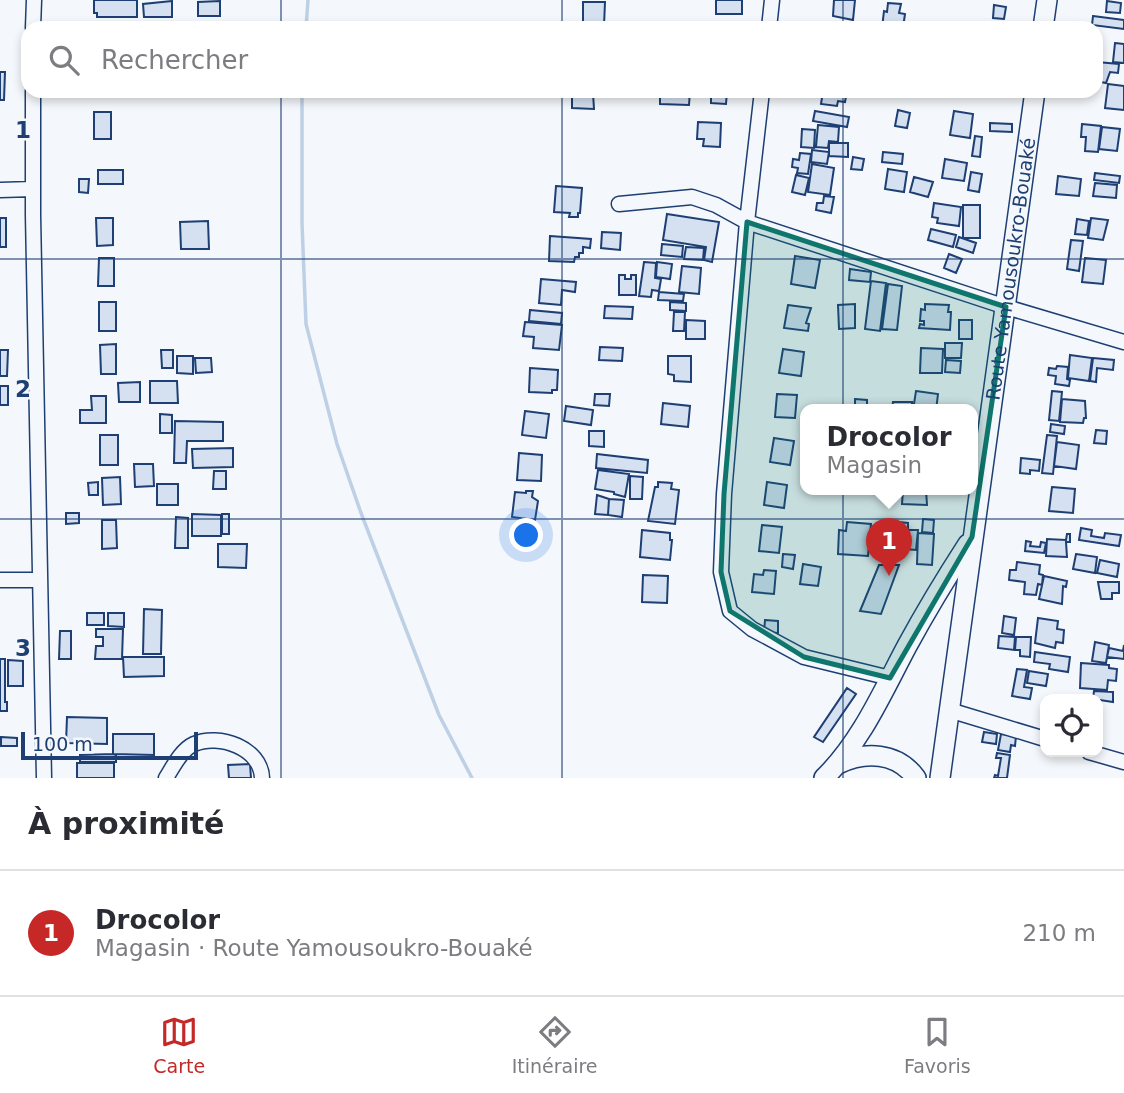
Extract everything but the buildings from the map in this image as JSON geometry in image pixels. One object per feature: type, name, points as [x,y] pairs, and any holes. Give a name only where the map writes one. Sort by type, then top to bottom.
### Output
[{"type":"highway","points":[[1044,21],[1046,0]]},
{"type":"highway","name":"Route Yamousoukro-Bouaké","points":[[940,778],[1034,98]]},
{"type":"highway","points":[[831,771],[867,720],[926,610],[972,537]]},
{"type":"highway","points":[[831,771],[854,757],[880,755],[894,760],[916,778]]},
{"type":"street","points":[[33,21],[34,0]]},
{"type":"street","points":[[770,21],[772,0]]},
{"type":"street","points":[[33,98],[44,778]]},
{"type":"street","points":[[761,98],[747,222],[724,494],[722,572],[730,611],[752,629],[804,657],[890,678]]},
{"type":"street","points":[[0,190],[33,189]]},
{"type":"street","points":[[619,204],[692,197],[716,205],[747,222],[1006,307],[1124,342]]},
{"type":"street","points":[[0,580],[40,580]]},
{"type":"street","points":[[948,710],[1040,738]]},
{"type":"street","points":[[166,778],[178,759],[192,745],[214,740],[236,745],[247,751],[262,768],[262,778]]},
{"type":"street","points":[[1103,756],[1124,762]]},
{"type":"highlighted area","points":[[747,222],[1006,307],[972,537],[890,678],[804,657],[730,611],[721,572],[724,494]]},
{"type":"waterway","points":[[306,21],[308,0]]},
{"type":"waterway","points":[[302,98],[302,223],[306,324],[337,444],[361,513],[439,715],[472,778]]},
{"type":"place","name":"Drocolor","points":[[889,576]]}]
